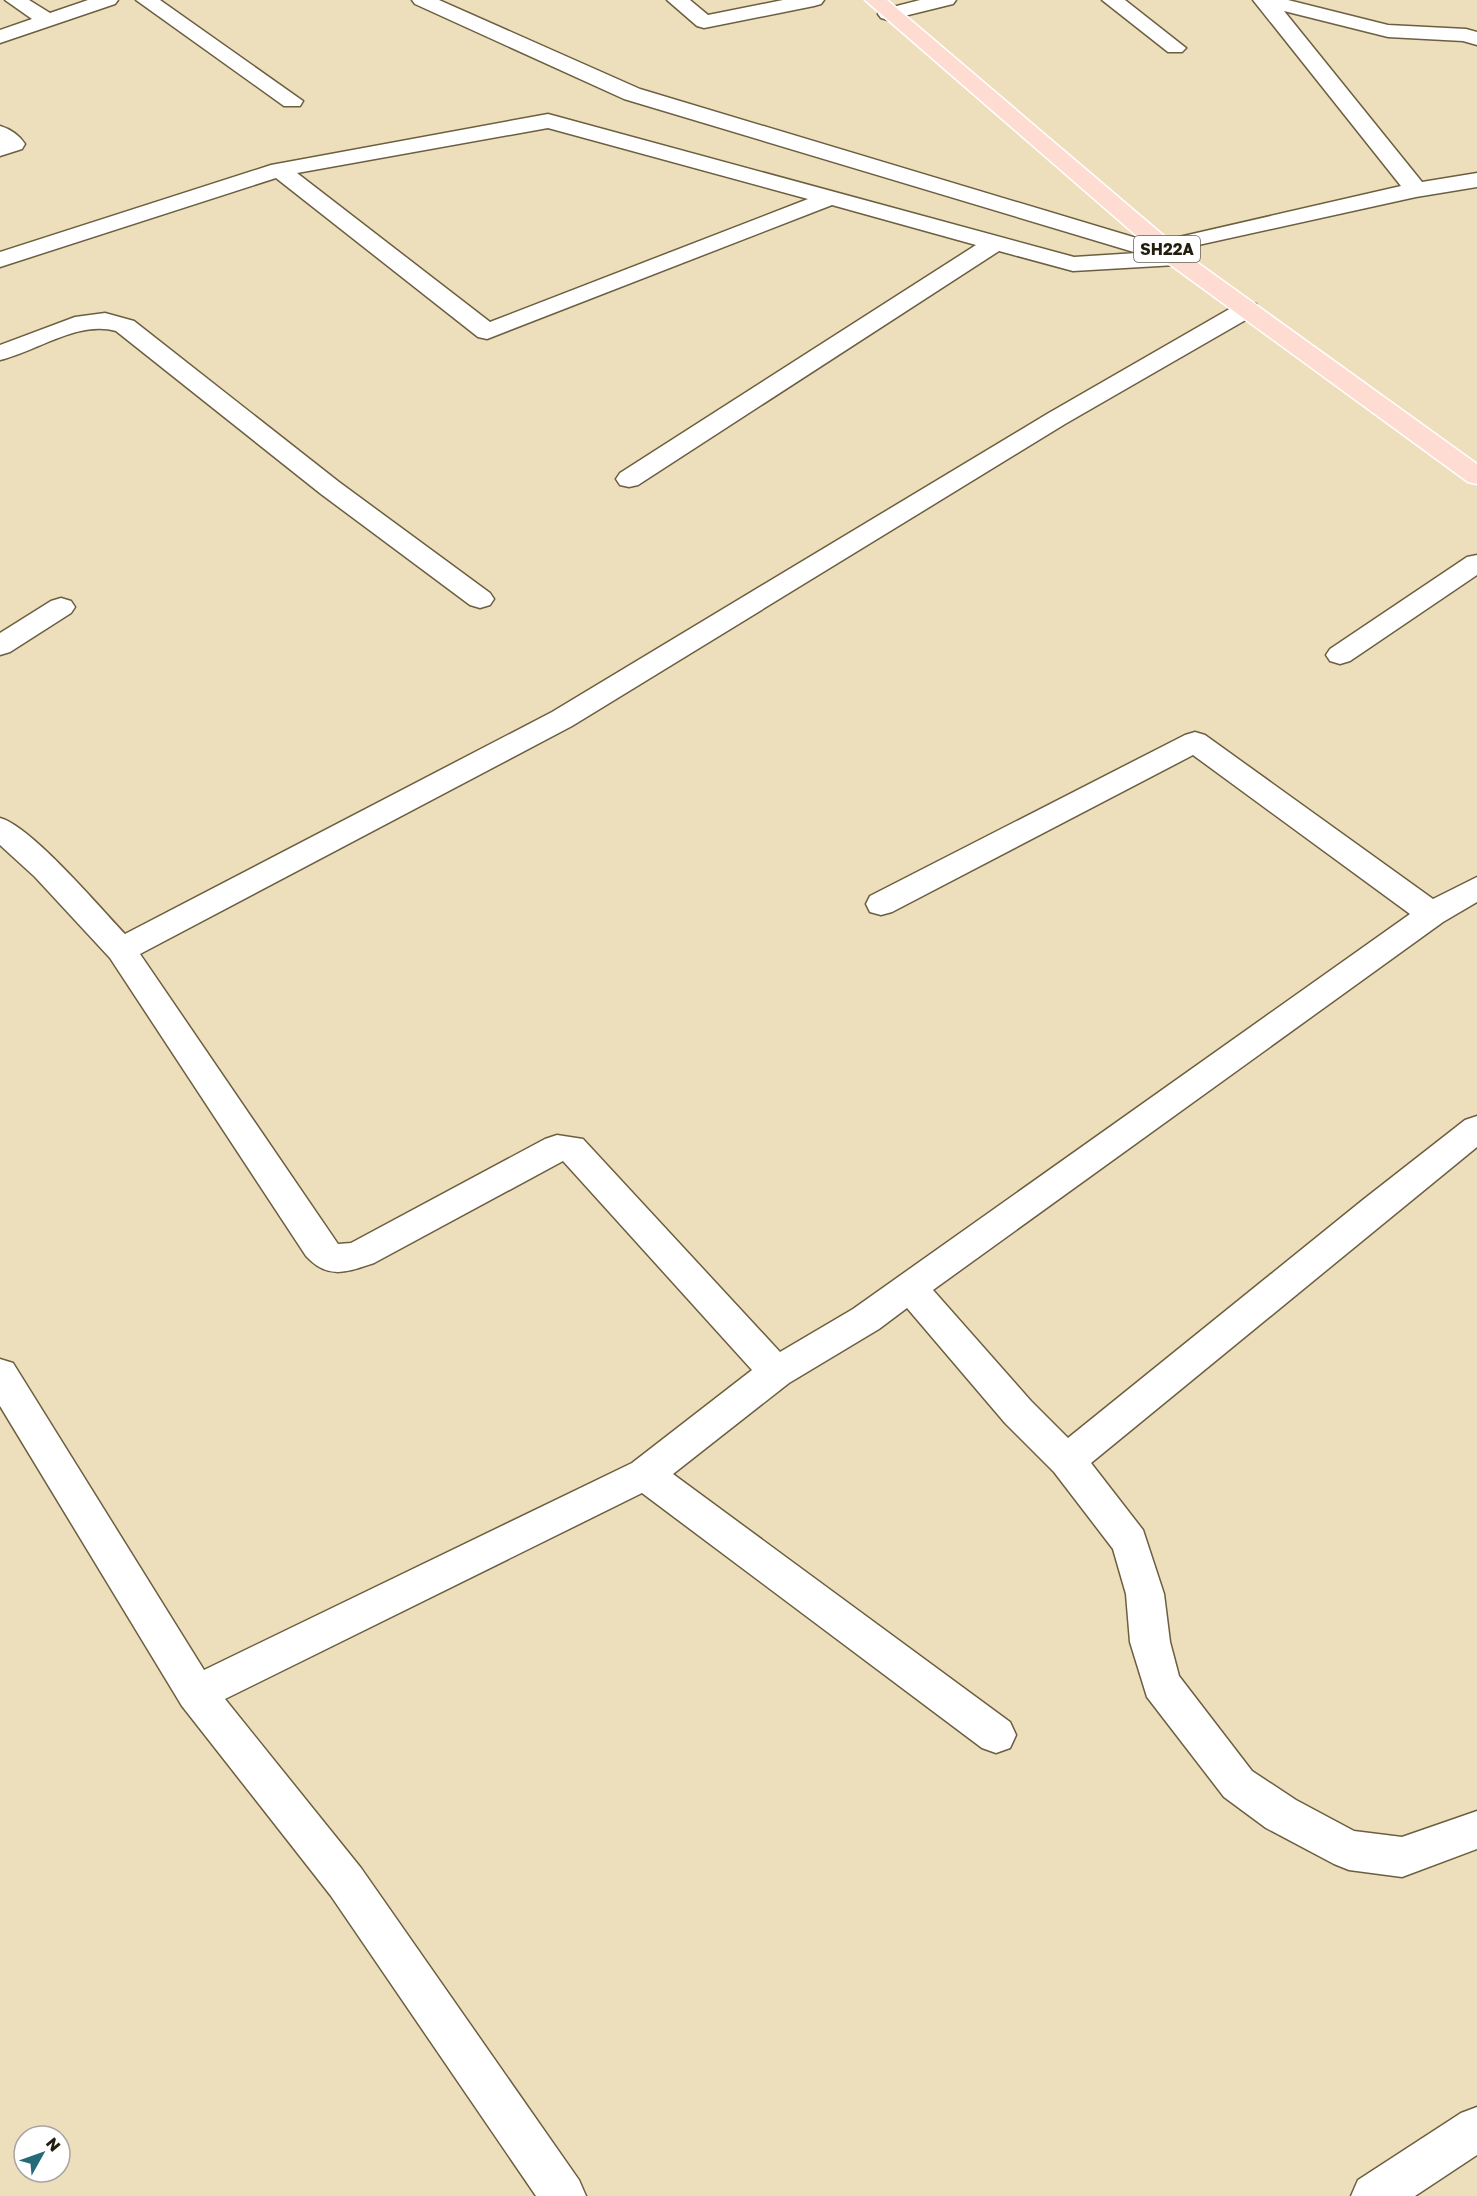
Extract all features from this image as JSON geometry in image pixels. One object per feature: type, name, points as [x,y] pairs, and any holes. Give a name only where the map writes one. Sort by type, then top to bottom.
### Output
[{"type":"main road","name":"SH22A","points":[[882,7],[1170,252],[1477,476]]},
{"type":"street","points":[[15,0],[49,21]]},
{"type":"street","points":[[0,37],[108,0]]},
{"type":"street","points":[[146,0],[292,100]]},
{"type":"street","points":[[422,0],[632,94],[1170,252]]},
{"type":"street","points":[[677,0],[704,22],[813,0]]},
{"type":"street","points":[[882,7],[945,0]]},
{"type":"street","points":[[1112,0],[1175,48]]},
{"type":"street","points":[[1264,0],[1416,190]]},
{"type":"street","points":[[1264,0],[1388,31],[1466,35],[1477,39]]},
{"type":"street","points":[[4,254],[279,170],[548,121],[1073,264],[1170,252],[1416,190],[1477,180]]},
{"type":"street","points":[[0,133],[14,144],[0,148]]},
{"type":"street","points":[[279,170],[487,332],[831,198]]},
{"type":"street","points":[[629,479],[995,243]]},
{"type":"street","points":[[121,950],[562,719],[1056,419],[1247,309]]},
{"type":"street","points":[[0,353],[84,322],[105,320],[125,326],[330,488],[480,599]]},
{"type":"street","points":[[1340,656],[1477,563]]},
{"type":"street","points":[[0,646],[61,607]]},
{"type":"street","points":[[881,904],[1195,742],[1432,914]]},
{"type":"street","points":[[0,828],[46,870],[121,950],[318,1246],[328,1257],[343,1259],[362,1253],[538,1157],[557,1148],[572,1148],[776,1372]]},
{"type":"street","points":[[196,1693],[645,1474],[776,1372],[866,1319],[1432,914],[1477,888]]},
{"type":"street","points":[[1067,1461],[1367,1215],[1477,1129]]},
{"type":"street","points":[[910,1288],[1018,1412],[1067,1461],[1130,1542],[1145,1594],[1150,1642],[1161,1684],[1238,1784],[1281,1814],[1348,1850],[1402,1857],[1477,1830]]},
{"type":"street","points":[[0,1374],[196,1693],[346,1882],[563,2196]]},
{"type":"street","points":[[645,1474],[996,1735]]},
{"type":"street","points":[[1374,2196],[1477,2129]]}]
